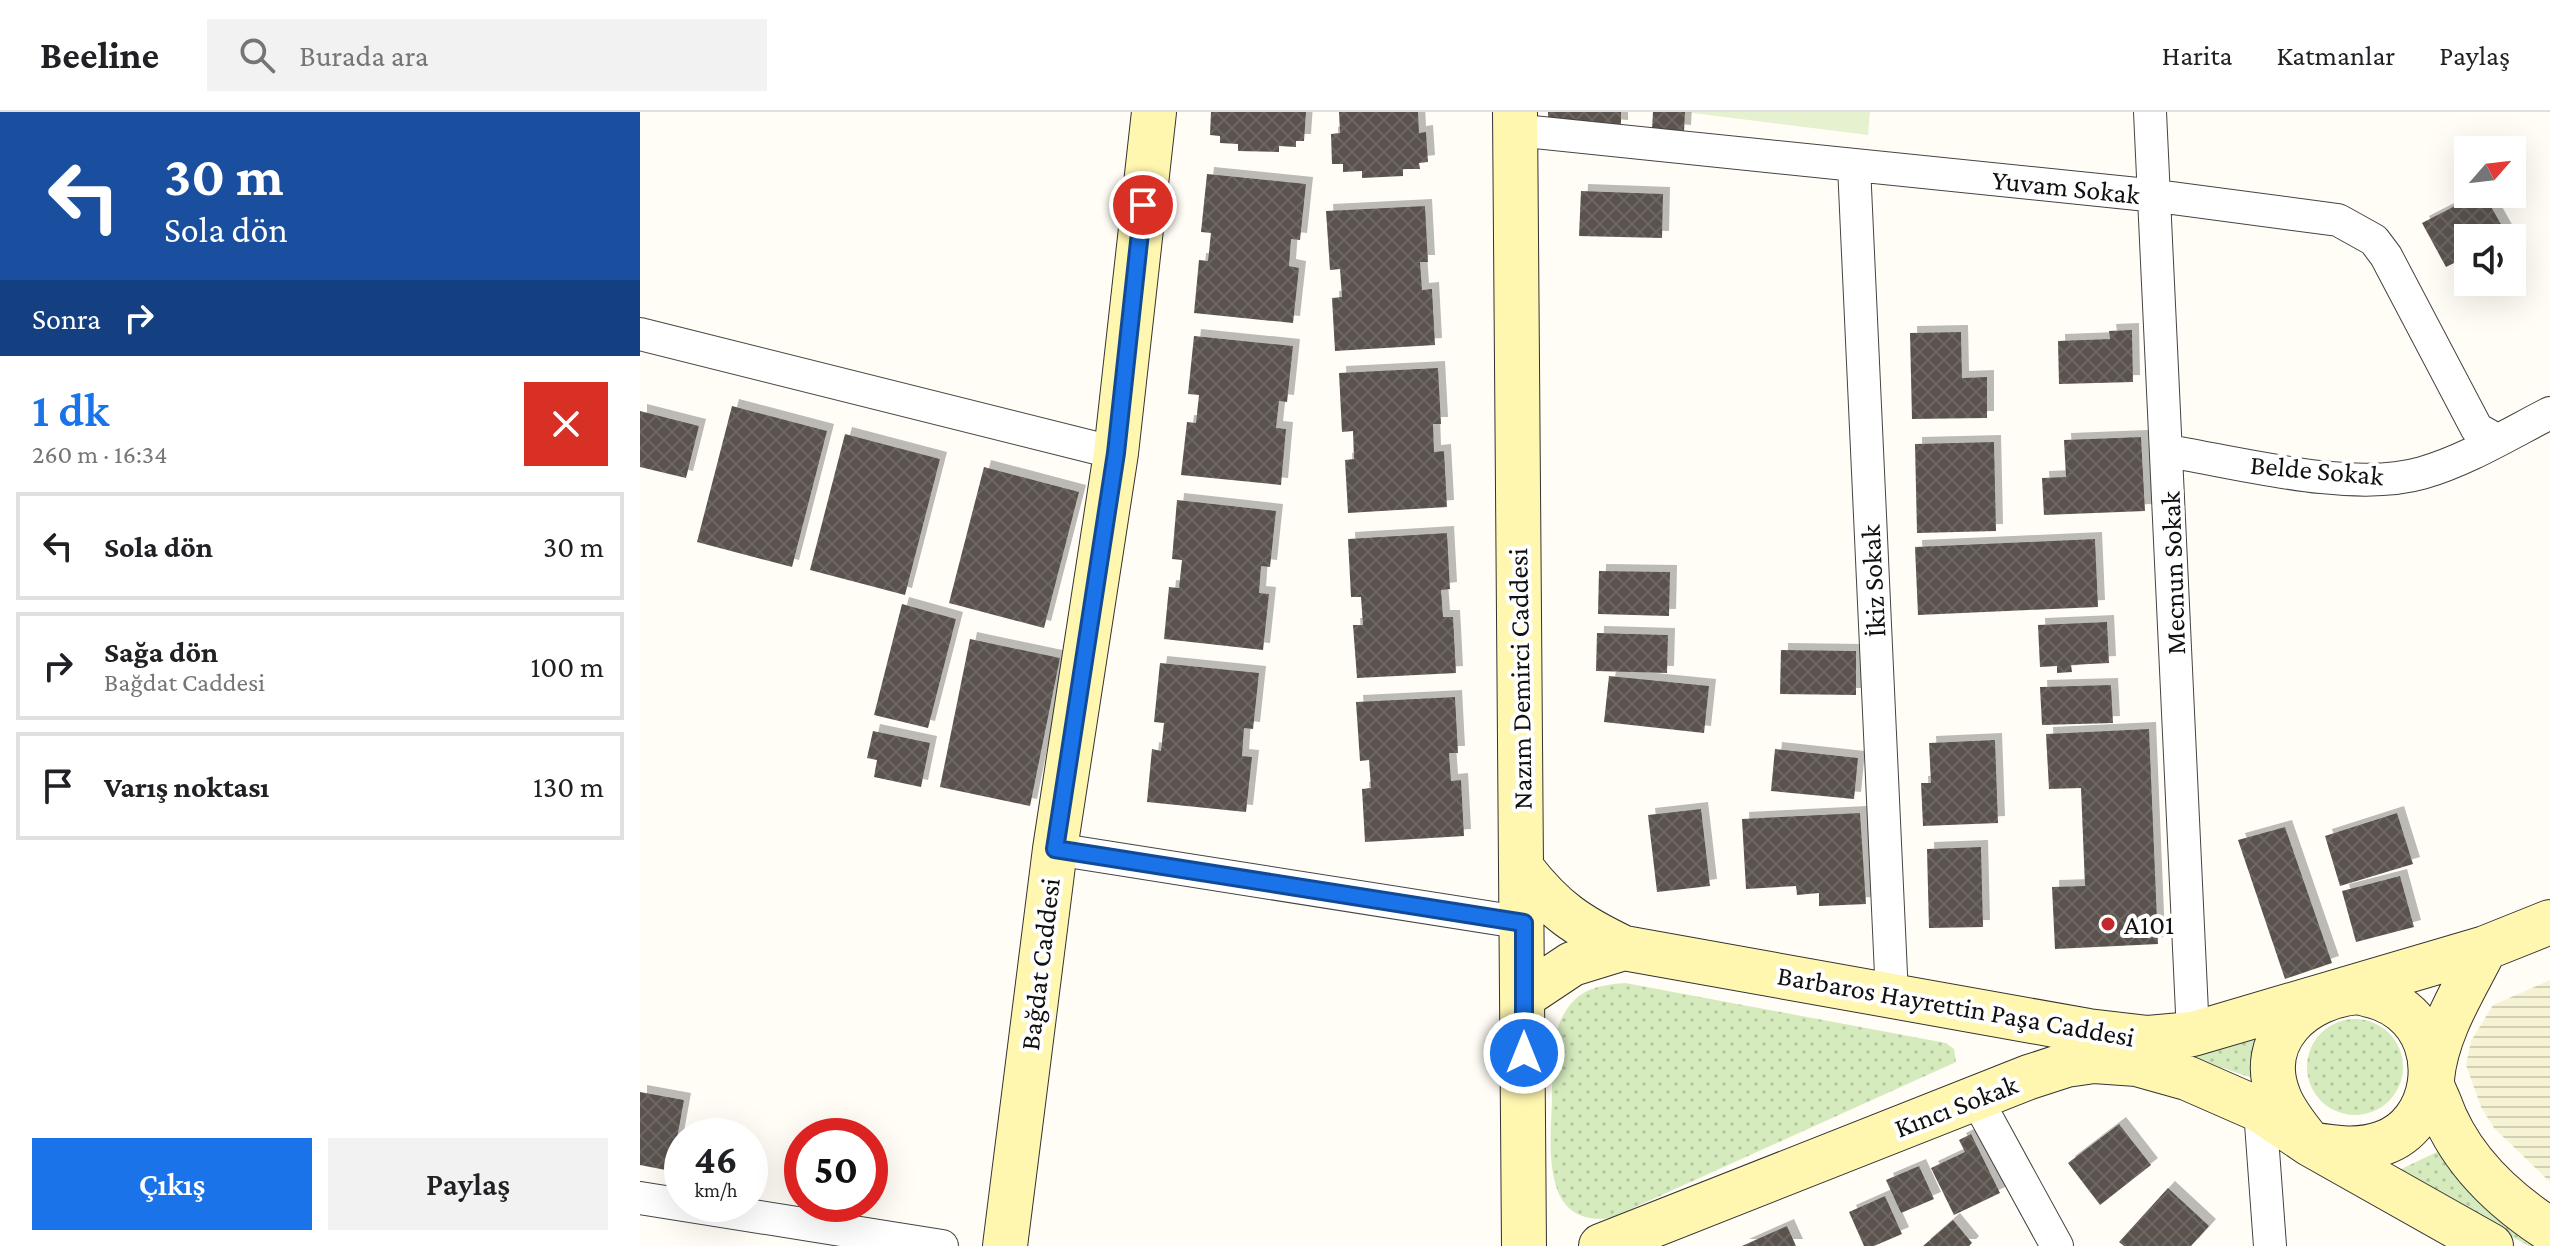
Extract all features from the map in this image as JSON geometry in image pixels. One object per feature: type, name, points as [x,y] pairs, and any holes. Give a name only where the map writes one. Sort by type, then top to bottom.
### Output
[{"type":"main road","name":"Bağdat Caddesi","points":[[1005,1246],[1055,849],[1116,453],[1154,112]]},
{"type":"main road","name":"Nazım Demirci Caddesi","points":[[1514,121],[1524,923],[1524,1246]]},
{"type":"main road","points":[[1523,870],[1547,901],[1567,918],[1624,948]]},
{"type":"main road","points":[[2485,948],[2444,1032],[2423,1107],[2408,1128],[2386,1143],[2360,1149],[2310,1144],[2278,1095],[2274,1069],[2278,1045],[2291,1022],[2309,1005],[2333,994],[2485,948],[2550,922]]},
{"type":"main road","points":[[1524,996],[1572,964],[1624,948]]},
{"type":"main road","name":"Barbaros Hayrettin Paşa Caddesi","points":[[1624,948],[2103,1033],[2148,1038],[2193,1034],[2333,994]]},
{"type":"main road","points":[[2333,994],[2358,992],[2383,998],[2405,1011],[2421,1031],[2426,1043],[2431,1081],[2453,1134],[2473,1164],[2520,1210],[2550,1230]]},
{"type":"main road","name":"Kıncı Sokak","points":[[1601,1246],[2066,1065],[2117,1061],[2187,1078],[2260,1110],[2310,1144],[2491,1246]]},
{"type":"street","name":"Mecnun Sokak","points":[[2150,112],[2157,196],[2193,1034]]},
{"type":"street","name":"Yuvam Sokak","points":[[1514,121],[1854,166],[2157,196],[2338,220],[2365,234],[2386,256],[2477,429],[2497,440]]},
{"type":"street","name":"İkiz Sokak","points":[[1854,166],[1892,996]]},
{"type":"street","points":[[640,334],[1116,453]]},
{"type":"street","name":"Belde Sokak","points":[[2168,451],[2308,474],[2391,478],[2421,473],[2550,413]]},
{"type":"street","points":[[1055,849],[1524,923]]},
{"type":"street","points":[[1976,1098],[2057,1246]]},
{"type":"street","points":[[2260,1110],[2270,1246]]},
{"type":"street","points":[[640,1198],[942,1246]]},
{"type":"shaded area","points":[[2550,980],[2550,1182],[2494,1128],[2481,1107],[2466,1065],[2471,1041],[2493,1005]]},
{"type":"green space","points":[[1685,112],[1870,112],[1868,135]]},
{"type":"green space","points":[[1625,983],[1946,1043],[1954,1049],[1956,1062],[1611,1218],[1588,1218],[1571,1210],[1560,1197],[1554,1179],[1551,1138],[1555,1041],[1561,1019],[1579,996],[1600,987]]},
{"type":"green space","points":[[2355,1019],[2373,1023],[2389,1033],[2399,1049],[2403,1067],[2399,1085],[2389,1101],[2373,1111],[2355,1115],[2337,1111],[2321,1101],[2311,1085],[2307,1067],[2311,1049],[2321,1033],[2337,1023]]},
{"type":"green space","points":[[2257,1037],[2252,1078],[2183,1054]]},
{"type":"green space","points":[[2441,1150],[2544,1246],[2529,1246],[2395,1172]]},
{"type":"building","points":[[1211,112],[1306,112],[1304,141],[1296,141],[1296,147],[1279,146],[1279,152],[1238,151],[1238,144],[1220,143],[1220,136],[1210,135]]},
{"type":"building","points":[[1339,112],[1418,112],[1419,133],[1426,132],[1428,162],[1419,163],[1420,169],[1403,169],[1403,176],[1362,178],[1362,171],[1343,172],[1343,164],[1332,164],[1331,134],[1340,133]]},
{"type":"building","points":[[1548,112],[1621,112],[1621,127],[1548,121]]},
{"type":"building","points":[[1653,112],[1685,112],[1684,132],[1652,129]]},
{"type":"building","points":[[1207,174],[1306,184],[1300,240],[1291,239],[1289,266],[1299,268],[1293,323],[1194,313],[1199,260],[1208,261],[1211,233],[1201,232]]},
{"type":"building","points":[[1581,191],[1663,194],[1662,238],[1579,236]]},
{"type":"building","points":[[1425,206],[1428,262],[1420,262],[1422,290],[1432,289],[1435,345],[1335,351],[1332,298],[1342,297],[1340,269],[1330,270],[1326,211]]},
{"type":"building","points":[[2454,206],[2492,208],[2501,224],[2454,224],[2454,263],[2446,267],[2422,223]]},
{"type":"building","points":[[2132,330],[2133,382],[2059,384],[2058,341],[2110,339],[2109,331]]},
{"type":"building","points":[[1961,332],[1962,378],[1987,377],[1987,418],[1912,419],[1910,333]]},
{"type":"building","points":[[1194,336],[1293,346],[1287,402],[1279,401],[1276,428],[1286,429],[1281,485],[1181,475],[1187,422],[1196,423],[1199,395],[1188,394]]},
{"type":"building","points":[[1438,368],[1441,424],[1433,424],[1434,452],[1444,451],[1447,507],[1348,513],[1345,460],[1354,459],[1353,431],[1342,432],[1339,373]]},
{"type":"building","points":[[732,406],[827,431],[792,567],[697,542]]},
{"type":"building","points":[[640,411],[699,426],[686,478],[640,467]]},
{"type":"building","points":[[845,434],[940,459],[905,595],[810,570]]},
{"type":"building","points":[[2141,437],[2145,511],[2044,515],[2042,478],[2066,477],[2064,440]]},
{"type":"building","points":[[1994,442],[1996,531],[1917,533],[1915,444]]},
{"type":"building","points":[[984,467],[1079,492],[1044,628],[949,603]]},
{"type":"building","points":[[1177,500],[1276,511],[1270,567],[1261,566],[1259,593],[1269,594],[1263,650],[1164,639],[1169,587],[1179,588],[1182,560],[1172,559]]},
{"type":"building","points":[[1447,533],[1450,589],[1441,590],[1443,617],[1453,617],[1456,673],[1357,678],[1353,625],[1363,625],[1361,597],[1351,597],[1348,539]]},
{"type":"building","points":[[2095,539],[2098,607],[1918,615],[1915,547]]},
{"type":"building","points":[[1599,571],[1670,572],[1669,616],[1598,614]]},
{"type":"building","points":[[902,604],[956,619],[928,728],[874,715]]},
{"type":"building","points":[[2107,622],[2109,663],[2071,665],[2072,672],[2057,673],[2057,666],[2040,667],[2038,625]]},
{"type":"building","points":[[1597,633],[1668,635],[1667,673],[1596,671]]},
{"type":"building","points":[[970,639],[1060,658],[1030,806],[940,787]]},
{"type":"building","points":[[1781,650],[1856,651],[1856,695],[1780,694]]},
{"type":"building","points":[[1160,663],[1259,673],[1253,729],[1244,728],[1242,756],[1252,757],[1246,812],[1147,802],[1152,749],[1161,751],[1164,723],[1154,722]]},
{"type":"building","points":[[1609,676],[1709,686],[1704,733],[1604,722]]},
{"type":"building","points":[[2111,685],[2113,723],[2042,725],[2040,687]]},
{"type":"building","points":[[1455,697],[1458,753],[1449,753],[1451,781],[1461,780],[1464,836],[1365,842],[1362,789],[1371,788],[1369,760],[1360,761],[1356,702]]},
{"type":"building","points":[[2149,729],[2158,944],[2055,949],[2052,887],[2085,886],[2081,788],[2049,789],[2046,734]]},
{"type":"building","points":[[873,731],[930,743],[921,787],[874,777],[877,760],[867,758]]},
{"type":"building","points":[[1995,740],[1998,823],[1923,826],[1921,783],[1931,783],[1929,743]]},
{"type":"building","points":[[1775,749],[1858,758],[1854,799],[1771,791]]},
{"type":"building","points":[[1701,809],[1710,886],[1657,892],[1648,815]]},
{"type":"building","points":[[1860,813],[1866,904],[1819,906],[1819,893],[1797,895],[1796,886],[1746,889],[1742,819]]},
{"type":"building","points":[[2397,813],[2413,864],[2340,886],[2325,836]]},
{"type":"building","points":[[2285,827],[2332,963],[2285,979],[2238,840]]},
{"type":"building","points":[[1981,847],[1983,927],[1929,928],[1927,849]]},
{"type":"building","points":[[2400,876],[2414,927],[2356,942],[2342,891]]},
{"type":"building","points":[[640,1092],[684,1100],[681,1118],[664,1118],[664,1170],[640,1165]]},
{"type":"building","points":[[2119,1124],[2151,1165],[2100,1205],[2068,1163]]},
{"type":"building","points":[[1971,1134],[2000,1193],[1954,1215],[1931,1168],[1965,1152],[1959,1140]]},
{"type":"building","points":[[1919,1166],[1934,1199],[1901,1213],[1886,1180]]},
{"type":"building","points":[[2168,1188],[2209,1226],[2191,1246],[2124,1246],[2119,1242]]},
{"type":"building","points":[[1885,1196],[1902,1234],[1874,1246],[1864,1246],[1849,1212]]},
{"type":"building","points":[[1953,1220],[1972,1243],[1969,1246],[1923,1246]]},
{"type":"building","points":[[1787,1226],[1796,1246],[1742,1246]]},
{"type":"place","name":"A101","points":[[2108,924]]},
{"type":"route","points":[[1143,205],[1116,453],[1055,849],[1524,923],[1524,1053]]}]
